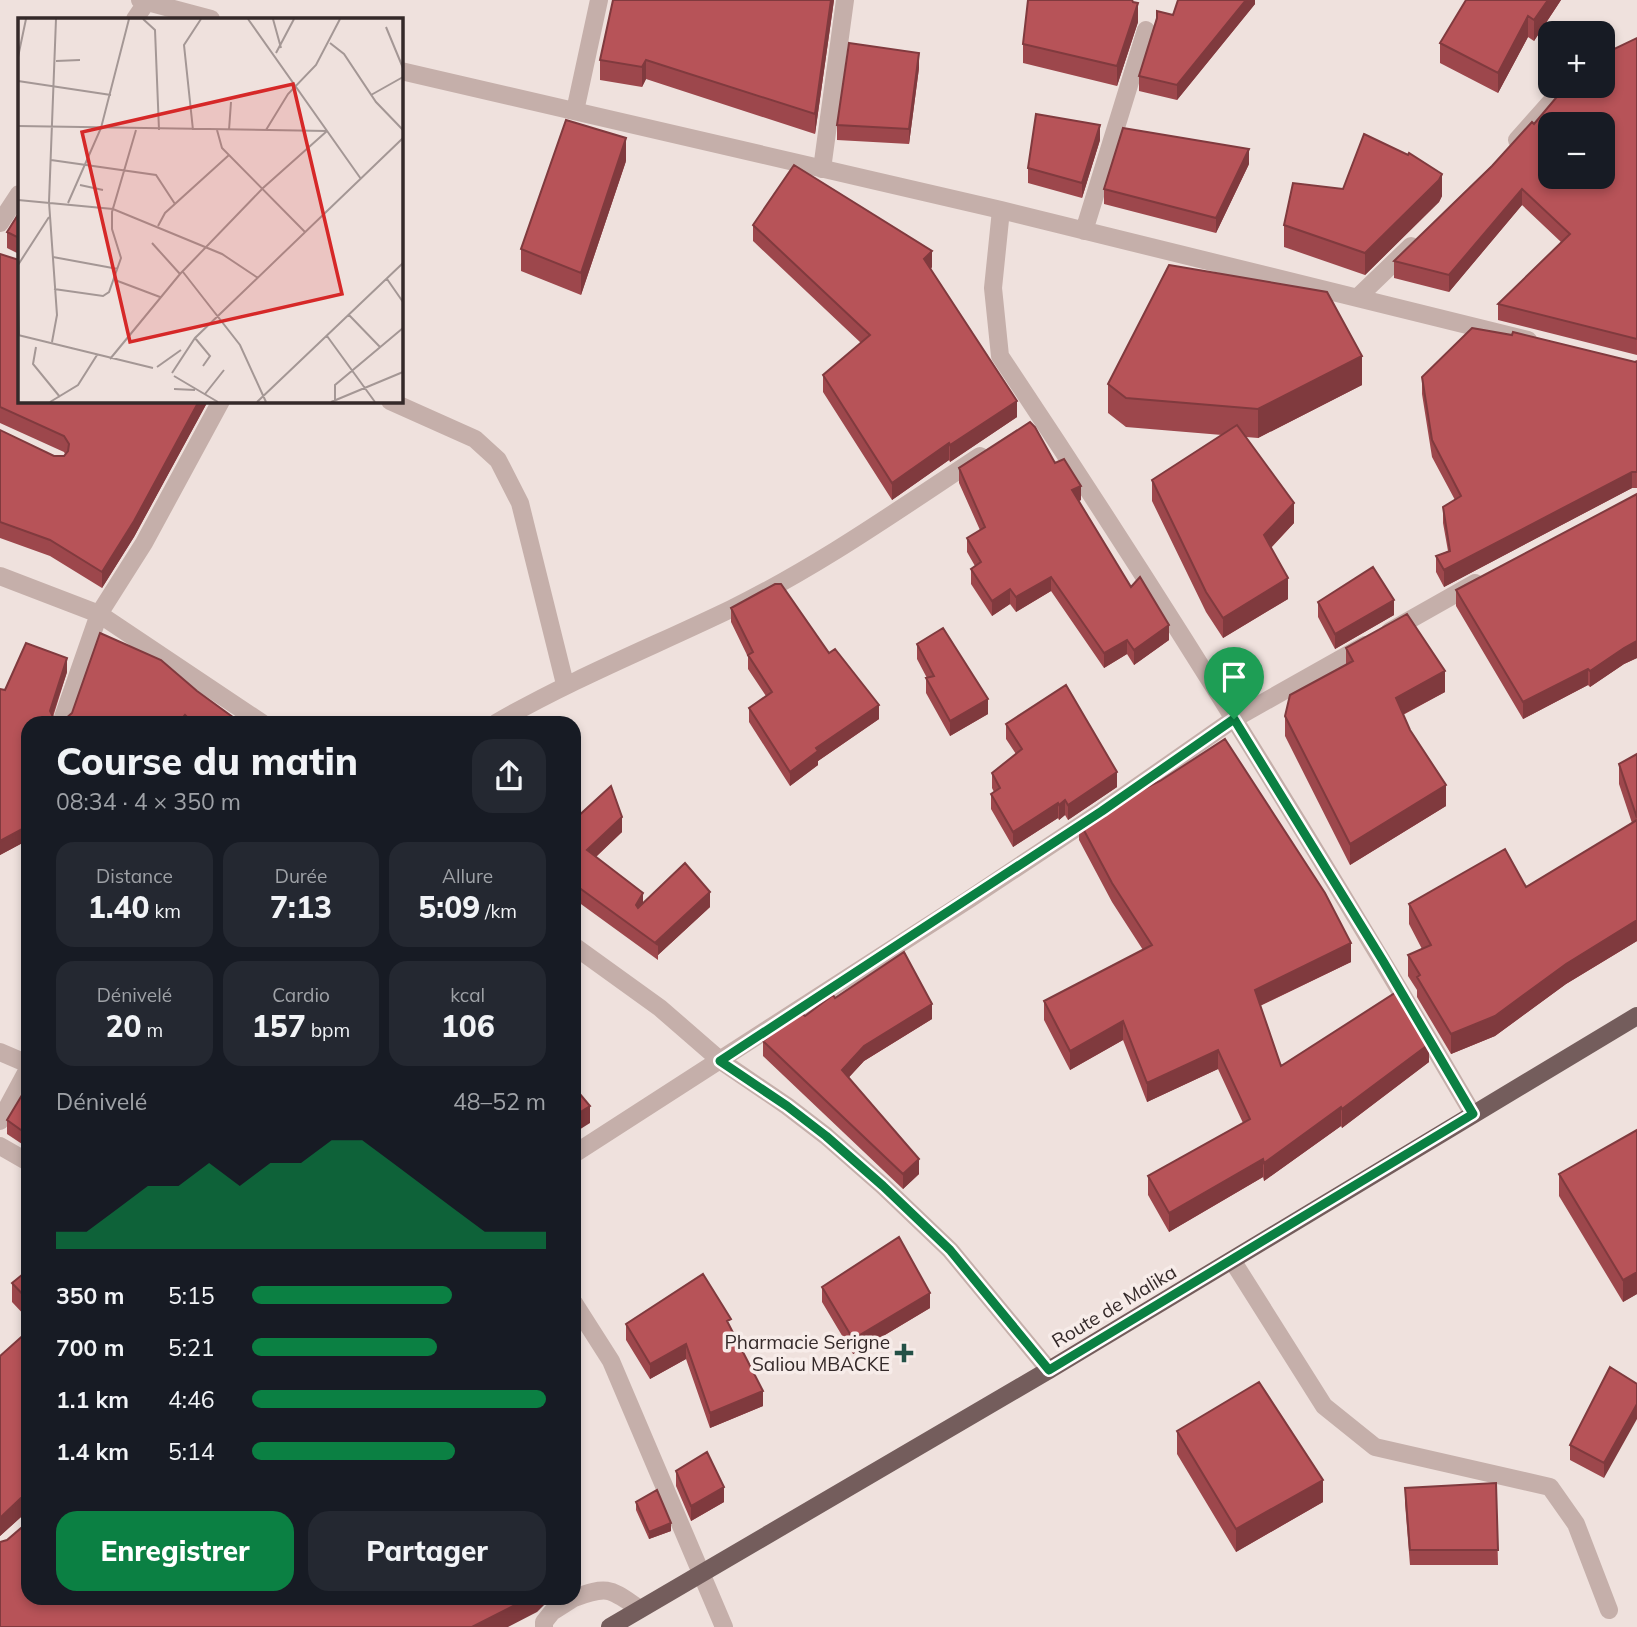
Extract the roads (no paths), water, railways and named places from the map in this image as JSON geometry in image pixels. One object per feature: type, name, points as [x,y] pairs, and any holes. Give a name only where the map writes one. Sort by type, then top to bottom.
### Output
[{"type":"main road","name":"Route de Malika","points":[[610,1627],[1049,1370],[1637,1016]]},
{"type":"street","points":[[575,111],[598,0]]},
{"type":"street","points":[[822,169],[845,0]]},
{"type":"street","points":[[136,18],[145,1],[207,18]]},
{"type":"street","points":[[1084,230],[1146,30]]},
{"type":"street","points":[[402,71],[1084,230],[1544,344]]},
{"type":"street","points":[[1502,156],[1555,98]]},
{"type":"street","points":[[0,223],[18,196]]},
{"type":"street","points":[[1000,210],[993,288],[1000,356],[1035,420],[1234,719],[1383,961],[1473,1114]]},
{"type":"street","points":[[1358,297],[1426,231]]},
{"type":"street","points":[[63,716],[99,614],[144,543],[220,402]]},
{"type":"street","points":[[392,402],[475,439],[498,460],[520,503],[565,684]]},
{"type":"street","points":[[508,716],[565,684],[732,609],[830,555],[994,447]]},
{"type":"street","points":[[581,1150],[1091,818],[1234,719],[1492,574]]},
{"type":"street","points":[[0,576],[99,614],[252,716]]},
{"type":"street","points":[[581,951],[660,1008],[720,1061],[797,1114],[883,1186],[950,1250],[1049,1370]]},
{"type":"street","points":[[0,1052],[21,1063]]},
{"type":"street","points":[[0,1121],[21,1080]]},
{"type":"street","points":[[0,1146],[21,1158]]},
{"type":"street","points":[[1232,1259],[1324,1406],[1375,1447],[1550,1487],[1576,1524],[1609,1610]]},
{"type":"street","points":[[581,1314],[611,1361],[724,1627]]},
{"type":"street","points":[[581,1595],[599,1589],[615,1592],[640,1609]]},
{"type":"street","points":[[544,1627],[544,1622],[552,1612],[563,1605]]},
{"type":"place","name":"Pharmacie Serigne Saliou MBACKE","points":[[904,1353]]}]
